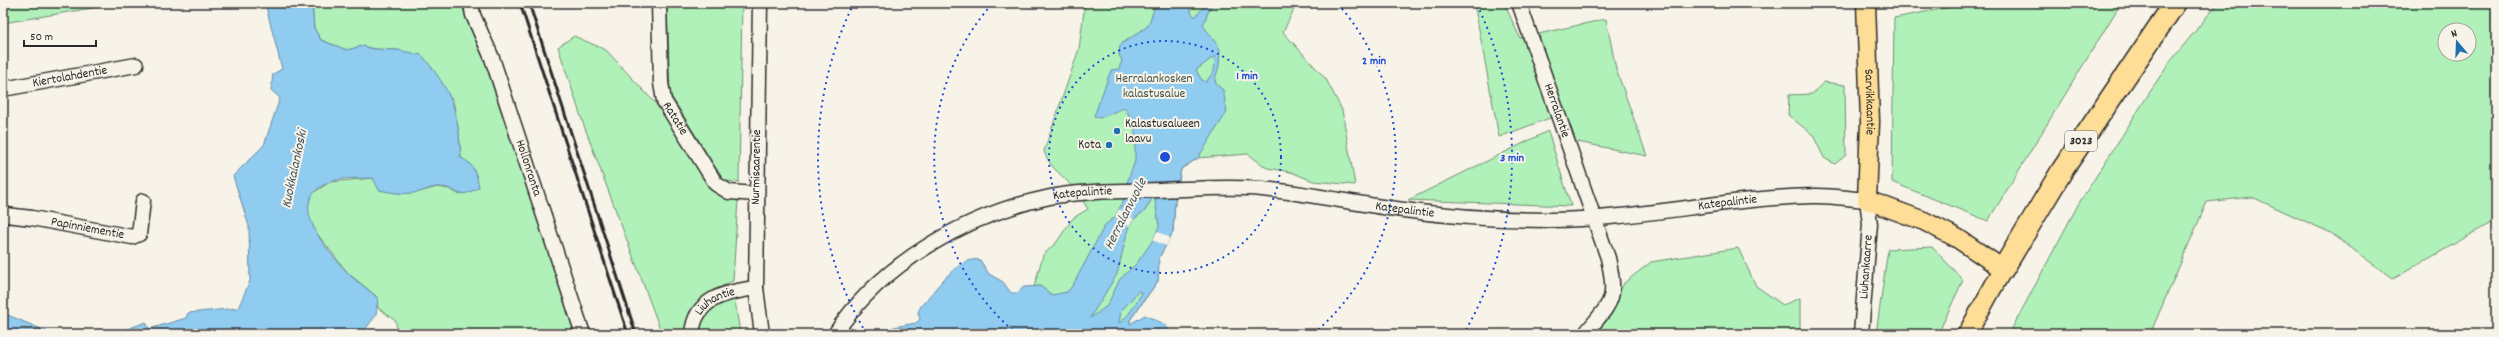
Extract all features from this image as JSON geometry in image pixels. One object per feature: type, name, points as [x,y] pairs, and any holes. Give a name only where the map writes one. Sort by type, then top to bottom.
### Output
[{"type":"highway","name":"3023","points":[[2003,269],[2068,162],[2175,3]]},
{"type":"main road","name":"Sarvikkaantie","points":[[1866,3],[1870,122],[1867,200]]},
{"type":"main road","name":"Katepalintie","points":[[1867,200],[1924,221],[1957,238],[2003,269]]},
{"type":"main road","points":[[1967,334],[2003,269]]},
{"type":"street","name":"Hollonranta","points":[[471,3],[473,14],[492,58],[508,104],[583,334]]},
{"type":"street","name":"Ratatie","points":[[659,3],[661,83],[664,101],[716,184],[728,192],[756,194]]},
{"type":"street","name":"Nurmisaarentie","points":[[760,3],[756,194],[756,288],[762,333]]},
{"type":"street","name":"Herralantie","points":[[1519,3],[1592,218]]},
{"type":"street","name":"Kiertolahdentie","points":[[3,89],[136,65]]},
{"type":"street","name":"Katepalintie","points":[[835,334],[865,297],[886,278],[908,260],[949,234],[1022,205],[1052,197],[1099,193],[1211,188],[1260,189],[1396,210],[1500,218],[1592,218],[1815,196],[1867,200]]},
{"type":"street","name":"Liuhankaarre","points":[[1861,334],[1870,224],[1867,200]]},
{"type":"street","name":"Papinniementie","points":[[3,212],[6,215],[32,218],[132,238],[139,234],[141,229],[144,201]]},
{"type":"street","points":[[1585,334],[1609,306],[1613,287],[1608,258],[1592,218]]},
{"type":"street","name":"Liuhantie","points":[[692,334],[697,317],[702,307],[713,298],[726,293],[756,288]]},
{"type":"green space","points":[[3,3],[122,3],[3,23]]},
{"type":"green space","points":[[312,3],[462,3],[465,16],[487,65],[577,334],[397,334],[396,321],[378,308],[376,296],[348,273],[318,235],[309,219],[307,202],[313,193],[330,182],[373,178],[419,192],[437,187],[449,189],[460,195],[461,158],[459,133],[453,100],[398,50],[374,49],[362,46],[347,50],[321,40],[314,28]]},
{"type":"green space","points":[[667,3],[742,3],[739,182],[724,181],[670,94]]},
{"type":"green space","name":"Herralankosken kalastusalue","points":[[1085,3],[1297,3],[1283,32],[1326,79],[1342,110],[1355,185],[1313,181],[1291,172],[1267,168],[1248,154],[1198,158],[1181,169],[1175,201],[1173,232],[1159,258],[1158,281],[1130,320],[1130,324],[1082,326],[1052,295],[1040,286],[1034,287],[1043,255],[1056,243],[1073,218],[1088,209],[1079,195],[1052,165],[1046,157],[1044,151],[1079,49]]},
{"type":"green space","points":[[1474,3],[1504,3],[1520,38],[1606,19],[1616,69],[1647,156],[1573,141],[1563,113],[1499,137]]},
{"type":"green space","points":[[1972,3],[2121,3],[1988,221],[1892,182],[1894,18]]},
{"type":"green space","points":[[2218,3],[2496,3],[2496,220],[2393,279],[2331,233],[2252,197],[2207,202],[2150,334],[2009,334],[2079,203],[2166,67]]},
{"type":"green space","points":[[574,36],[606,50],[656,104],[679,137],[738,199],[733,281],[712,291],[689,310],[690,334],[662,334],[583,123],[558,47]]},
{"type":"green space","points":[[1824,82],[1845,85],[1846,155],[1835,164],[1824,158],[1813,135],[1788,115],[1789,95],[1812,94]]},
{"type":"green space","points":[[1548,131],[1571,206],[1408,200]]},
{"type":"green space","points":[[1932,247],[1963,280],[1938,334],[1876,334],[1888,249]]},
{"type":"green space","points":[[1738,248],[1756,286],[1783,305],[1800,298],[1800,334],[1591,334],[1610,312],[1624,283],[1651,262]]},
{"type":"green space","points":[[735,300],[740,334],[698,334],[710,310],[720,303]]},
{"type":"water","name":"Kuokkalankoski","points":[[265,3],[312,3],[314,28],[321,40],[347,50],[362,46],[374,49],[398,50],[422,55],[441,80],[452,103],[456,114],[461,158],[472,166],[476,174],[479,187],[471,192],[460,194],[444,187],[432,188],[414,193],[399,193],[379,190],[373,178],[335,180],[316,190],[310,201],[309,213],[313,226],[320,239],[348,273],[378,299],[376,315],[362,334],[114,334],[146,322],[149,329],[186,318],[188,313],[238,308],[250,281],[249,226],[233,176],[264,145],[280,98],[271,90],[273,74],[282,69]]},
{"type":"water","name":"Herralanvuolle","points":[[1156,3],[1190,3],[1191,12],[1195,17],[1207,3],[1212,3],[1203,25],[1220,49],[1219,66],[1215,79],[1216,84],[1223,90],[1227,112],[1198,158],[1181,169],[1175,201],[1173,232],[1159,258],[1158,281],[1130,320],[1130,324],[1145,315],[1164,324],[1173,334],[878,334],[894,327],[916,323],[920,319],[918,312],[921,306],[947,276],[963,263],[972,260],[980,260],[989,274],[1003,282],[1011,293],[1017,293],[1024,287],[1040,286],[1052,295],[1067,292],[1073,285],[1105,225],[1115,217],[1125,197],[1126,185],[1135,161],[1135,123],[1124,108],[1100,118],[1094,116],[1111,70],[1119,69],[1122,60],[1119,55],[1120,45],[1148,26]],"holes":[[[1215,56],[1214,71],[1206,82],[1201,79],[1196,70]],[[1153,197],[1155,200],[1159,226],[1153,240],[1137,263],[1120,279],[1107,306],[1090,318],[1117,274],[1129,226],[1134,219],[1145,211]],[[1139,291],[1142,293],[1129,314],[1119,323],[1121,311]]]},
{"type":"water","points":[[3,313],[53,334],[3,334]]},
{"type":"pier","points":[[1119,209],[1134,219],[1129,226],[1115,217]]},
{"type":"pier","points":[[1157,231],[1170,238],[1166,246],[1153,240]]},
{"type":"railway","points":[[520,3],[628,334]]},
{"type":"railway","points":[[529,3],[636,334]]},
{"type":"place","name":"Kalastusalueen laavu","points":[[1117,131]]},
{"type":"place","name":"Kota","points":[[1109,145]]}]
